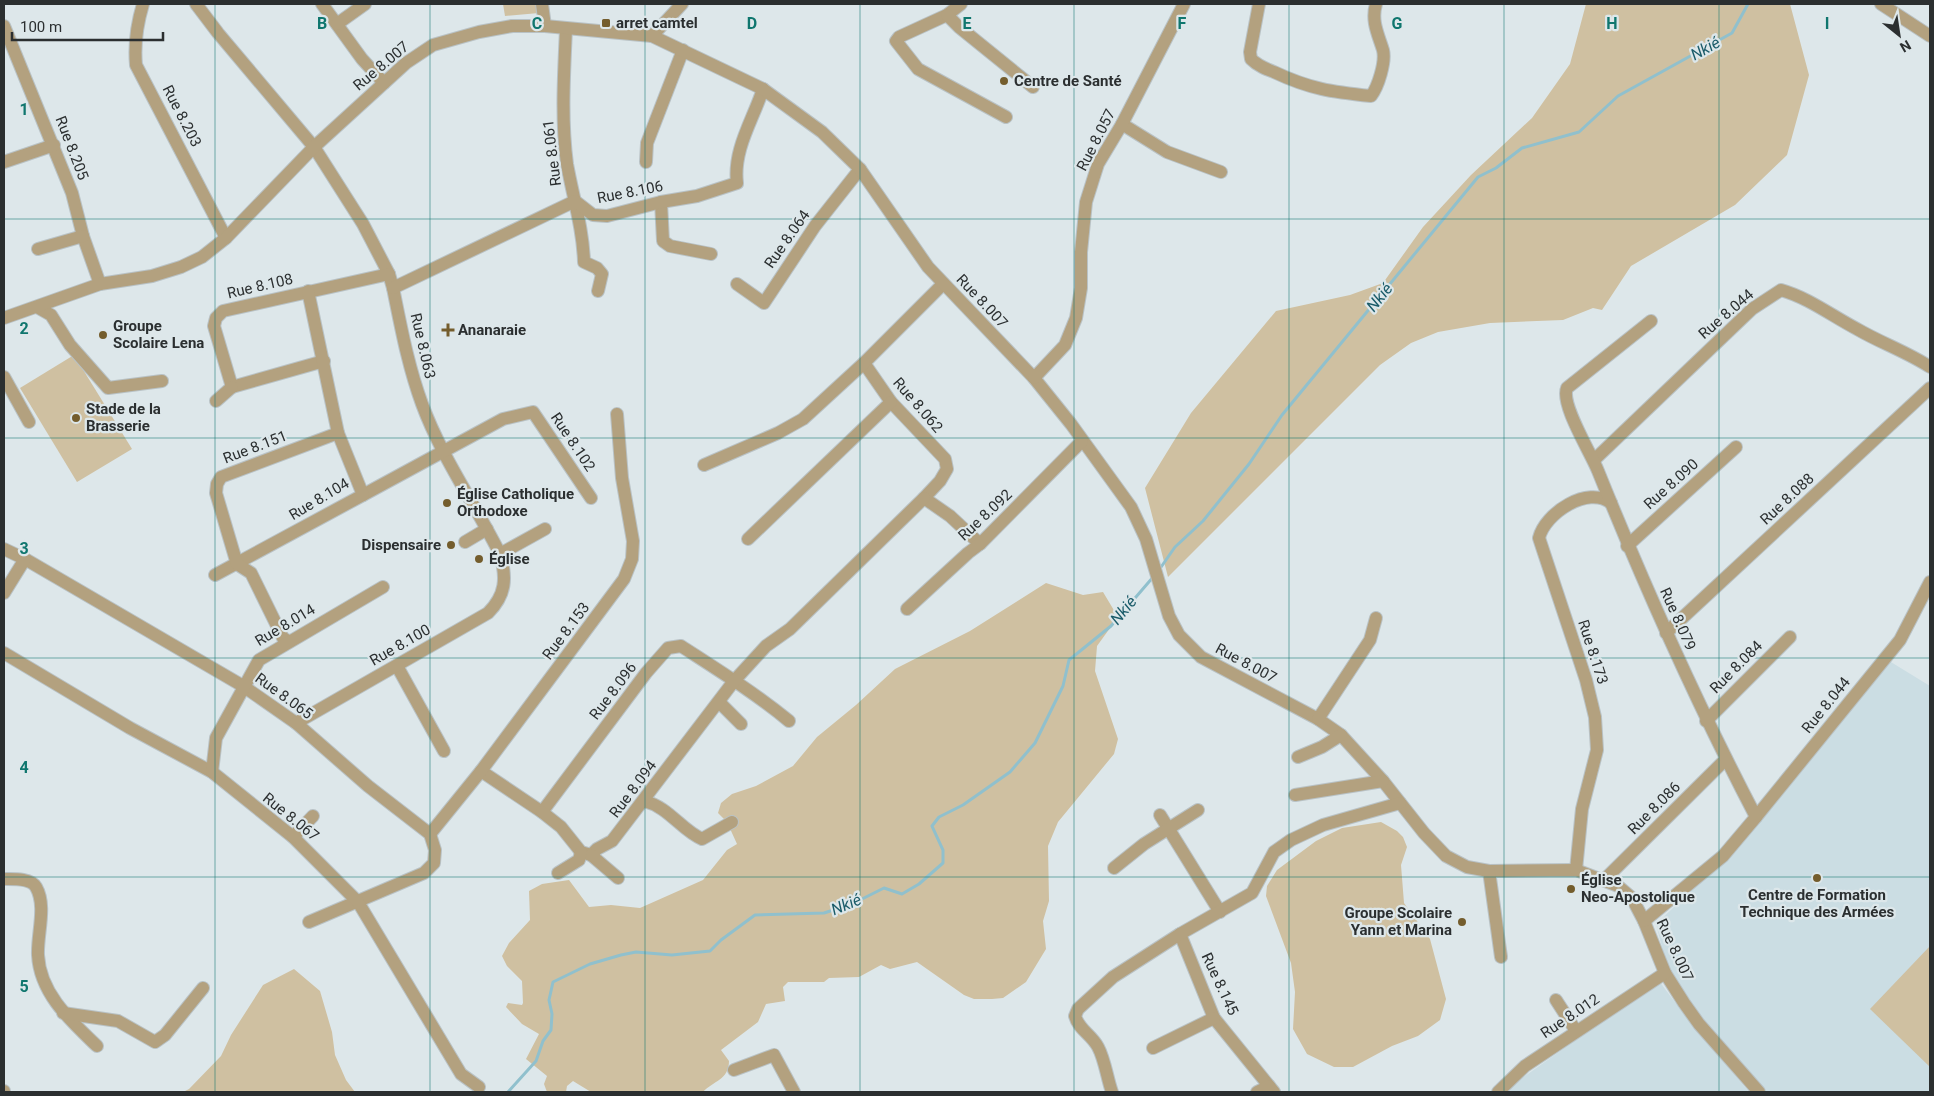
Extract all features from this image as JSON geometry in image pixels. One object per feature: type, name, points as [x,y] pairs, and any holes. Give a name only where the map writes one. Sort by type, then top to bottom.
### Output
[{"type":"street","name":"Rue 8.203","points":[[143,4],[134,47],[136,65],[226,238]]},
{"type":"street","points":[[196,4],[314,147]]},
{"type":"street","points":[[322,4],[362,59],[384,83]]},
{"type":"street","points":[[337,24],[365,4]]},
{"type":"street","points":[[542,4],[545,26]]},
{"type":"street","points":[[652,36],[682,4]]},
{"type":"street","points":[[961,4],[948,15],[899,37],[896,41],[918,70],[985,104],[1006,117]]},
{"type":"street","name":"Rue 8.057","points":[[1034,378],[1065,344],[1076,318],[1081,288],[1081,252],[1086,202],[1098,164],[1122,124],[1184,4]]},
{"type":"street","points":[[1259,4],[1250,52],[1251,59],[1256,64],[1293,81],[1324,92],[1371,96],[1376,90],[1383,52],[1373,16],[1376,4]]},
{"type":"street","points":[[1881,4],[1930,36]]},
{"type":"street","points":[[948,15],[959,27],[1033,86]]},
{"type":"street","name":"Rue 8.205","points":[[4,26],[72,193],[83,236],[100,284]]},
{"type":"street","name":"Rue 8.007","points":[[4,318],[100,284],[152,276],[181,267],[202,257],[226,238],[314,147],[406,62],[433,45],[479,32],[512,26],[545,26],[652,36],[763,89],[822,132],[860,169],[928,267],[1034,378],[1131,507],[1152,558],[1157,582],[1169,616],[1179,635],[1201,658],[1318,720],[1341,735],[1383,781],[1424,834],[1446,856],[1467,868],[1490,871],[1576,870],[1604,879],[1618,886],[1632,898],[1644,921],[1664,973],[1699,1024],[1759,1092]]},
{"type":"street","name":"Rue 8.061","points":[[566,29],[563,124],[581,228],[584,262],[597,268],[602,274],[598,291]]},
{"type":"street","points":[[646,162],[647,143],[683,50]]},
{"type":"street","name":"Rue 8.106","points":[[393,288],[575,201],[593,216],[607,216],[661,202],[696,196],[737,183],[736,164],[740,146],[763,89]]},
{"type":"street","points":[[1122,124],[1167,152],[1221,172]]},
{"type":"street","points":[[4,162],[54,145]]},
{"type":"street","name":"Rue 8.063","points":[[314,147],[363,224],[389,274],[413,378],[422,406],[443,450],[500,554],[504,567],[504,581]]},
{"type":"street","name":"Rue 8.064","points":[[737,284],[764,303],[815,226],[860,169]]},
{"type":"street","points":[[661,202],[663,241],[670,246],[711,254]]},
{"type":"street","points":[[38,249],[83,236]]},
{"type":"street","name":"Rue 8.108","points":[[232,387],[214,326],[216,318],[223,311],[389,274]]},
{"type":"street","points":[[704,465],[778,433],[803,418],[864,363],[944,284]]},
{"type":"street","name":"Rue 8.044","points":[[1594,460],[1752,309],[1782,290],[1797,295],[1860,331],[1884,341],[1930,367]]},
{"type":"street","points":[[308,291],[338,433]]},
{"type":"street","points":[[37,307],[51,315],[70,345],[108,388],[162,381]]},
{"type":"street","name":"Rue 8.079","points":[[1651,321],[1567,388],[1564,393],[1569,410],[1594,460],[1628,546],[1666,633],[1706,721],[1756,817]]},
{"type":"street","points":[[216,401],[232,387],[324,361]]},
{"type":"street","name":"Rue 8.062","points":[[734,681],[766,646],[790,629],[924,498],[940,481],[947,469],[945,459],[891,402],[864,363]]},
{"type":"street","points":[[4,377],[29,422]]},
{"type":"street","name":"Rue 8.088","points":[[1666,633],[1930,388]]},
{"type":"street","points":[[748,539],[891,402]]},
{"type":"street","name":"Rue 8.102","points":[[443,450],[503,419],[534,412],[591,498]]},
{"type":"street","name":"Rue 8.153","points":[[430,834],[481,771],[624,579],[632,559],[632,541],[622,478],[617,414]]},
{"type":"street","name":"Rue 8.104","points":[[215,575],[363,495],[338,433]]},
{"type":"street","name":"Rue 8.151","points":[[237,564],[216,493],[217,484],[221,478],[338,433]]},
{"type":"street","name":"Rue 8.092","points":[[907,609],[980,544],[1082,441]]},
{"type":"street","name":"Rue 8.090","points":[[1628,546],[1736,447]]},
{"type":"street","points":[[363,495],[443,450]]},
{"type":"street","name":"Rue 8.173","points":[[1576,870],[1582,809],[1597,750],[1595,717],[1586,680],[1539,538],[1541,529],[1576,500],[1593,496],[1604,497],[1611,503]]},
{"type":"street","points":[[924,498],[950,516],[980,544]]},
{"type":"street","points":[[465,542],[487,529]]},
{"type":"street","points":[[500,554],[545,529]]},
{"type":"street","name":"Rue 8.065","points":[[4,549],[25,558],[243,686],[296,723],[368,786],[430,834]]},
{"type":"street","points":[[4,593],[25,558]]},
{"type":"street","points":[[237,564],[251,573],[283,638],[288,641]]},
{"type":"street","name":"Rue 8.100","points":[[296,723],[488,614],[499,602],[504,581]]},
{"type":"street","name":"Rue 8.044","points":[[1756,817],[1900,640],[1930,582]]},
{"type":"street","name":"Rue 8.014","points":[[212,772],[216,738],[259,660],[288,641],[383,587]]},
{"type":"street","points":[[1318,720],[1370,640],[1376,618]]},
{"type":"street","name":"Rue 8.084","points":[[1706,721],[1790,637]]},
{"type":"street","name":"Rue 8.096","points":[[542,812],[646,673],[668,648],[681,646],[767,702],[789,721]]},
{"type":"street","name":"Rue 8.067","points":[[4,653],[130,728],[212,772],[293,837],[358,902],[461,1074],[479,1087]]},
{"type":"street","points":[[397,666],[444,751]]},
{"type":"street","name":"Rue 8.094","points":[[558,873],[620,834],[734,681]]},
{"type":"street","points":[[719,702],[741,724]]},
{"type":"street","points":[[1298,757],[1322,747],[1341,735]]},
{"type":"street","name":"Rue 8.086","points":[[1604,879],[1726,759]]},
{"type":"street","points":[[481,771],[542,812],[561,827],[586,854],[618,878]]},
{"type":"street","points":[[1295,795],[1383,781]]},
{"type":"street","points":[[644,801],[665,810],[692,834],[702,839],[732,822]]},
{"type":"street","points":[[1112,1092],[1099,1049],[1093,1039],[1078,1026],[1074,1016],[1078,1009],[1113,977],[1180,934],[1252,893],[1274,852],[1291,840],[1323,825],[1400,803]]},
{"type":"street","points":[[1114,868],[1144,844],[1198,810]]},
{"type":"street","points":[[1160,815],[1220,912]]},
{"type":"street","points":[[293,837],[313,816]]},
{"type":"street","points":[[1644,921],[1723,856],[1756,817]]},
{"type":"street","points":[[309,922],[424,873],[434,864],[436,850],[430,834]]},
{"type":"street","points":[[1490,871],[1501,957]]},
{"type":"street","points":[[4,878],[31,882],[36,886],[41,909],[38,957],[43,976],[63,1013],[97,1046]]},
{"type":"street","name":"Rue 8.145","points":[[1180,934],[1214,1018],[1271,1089]]},
{"type":"street","name":"Rue 8.012","points":[[1498,1092],[1525,1066],[1664,973]]},
{"type":"street","points":[[63,1013],[118,1022],[155,1042],[165,1035],[203,988]]},
{"type":"street","points":[[1556,1000],[1576,1031]]},
{"type":"street","points":[[1153,1048],[1214,1018]]},
{"type":"street","points":[[734,1070],[774,1055],[794,1092]]},
{"type":"street","points":[[1257,1092],[1271,1089]]},
{"type":"shaded area","points":[[503,4],[537,4],[539,13],[505,16]]},
{"type":"shaded area","points":[[1586,4],[1790,4],[1809,75],[1787,155],[1735,205],[1631,266],[1602,310],[1593,308],[1563,320],[1490,323],[1438,332],[1411,343],[1380,365],[1168,577],[1145,488],[1191,413],[1276,311],[1350,295],[1383,283],[1423,227],[1471,175],[1532,118],[1570,64]]},
{"type":"shaded area","name":"Stade de la Brasserie","points":[[74,355],[132,449],[77,482],[20,388]]},
{"type":"shaded area","points":[[1046,583],[1083,595],[1103,592],[1118,617],[1097,646],[1095,671],[1118,739],[1114,754],[1058,822],[1048,846],[1049,901],[1043,921],[1046,949],[1026,982],[1003,998],[974,999],[964,995],[917,962],[890,969],[881,965],[859,977],[829,978],[824,982],[788,982],[783,987],[785,1001],[766,1004],[758,1022],[721,1050],[729,1061],[726,1072],[720,1080],[703,1092],[591,1092],[573,1081],[567,1086],[566,1092],[547,1092],[544,1084],[547,1076],[526,1059],[539,1034],[522,1024],[506,1007],[508,1003],[522,1005],[523,1003],[522,981],[507,966],[502,956],[509,943],[530,920],[529,891],[542,884],[569,880],[589,907],[611,905],[640,908],[703,880],[727,850],[737,844],[727,822],[718,813],[721,803],[732,794],[756,786],[793,766],[817,737],[856,705],[895,669],[970,631]]},
{"type":"shaded area","name":"Centre de Formation Technique des Armées","points":[[1886,659],[1930,686],[1930,1092],[1764,1092],[1698,1018],[1668,970],[1656,924],[1725,859]]},
{"type":"shaded area","points":[[1381,822],[1397,831],[1403,837],[1407,847],[1401,865],[1404,903],[1430,939],[1446,999],[1440,1020],[1418,1036],[1392,1046],[1353,1067],[1334,1067],[1307,1054],[1293,1029],[1295,992],[1291,963],[1266,896],[1267,886],[1277,870],[1316,841],[1342,828]]},
{"type":"shaded area","points":[[1930,946],[1930,1067],[1870,1009]]},
{"type":"shaded area","points":[[294,969],[320,991],[332,1032],[335,1055],[346,1080],[355,1092],[183,1092],[189,1089],[221,1056],[231,1035],[263,985]]},
{"type":"shaded area","points":[[1659,981],[1690,1022],[1749,1092],[1511,1092],[1508,1088]]},
{"type":"waterway","name":"Nkié","points":[[1159,570],[1175,547],[1203,521],[1249,464],[1282,415],[1478,177],[1496,168],[1522,148],[1579,132],[1618,96],[1732,33],[1748,4]]},
{"type":"waterway","name":"Nkié","points":[[508,1092],[536,1061],[543,1041],[551,1030],[552,1014],[549,1000],[553,982],[590,964],[636,952],[672,955],[710,951],[721,940],[755,915],[824,913],[852,904],[884,888],[902,894],[919,884],[943,863],[943,850],[932,826],[939,817],[963,805],[1010,772],[1035,743],[1063,686],[1069,660],[1111,626],[1154,576]]},
{"type":"place","name":"arret camtel","points":[[606,23]]},
{"type":"place","name":"Centre de Santé","points":[[1004,81]]},
{"type":"place","name":"Ananaraie","points":[[448,330]]},
{"type":"place","name":"Groupe Scolaire Lena","points":[[103,335]]},
{"type":"place","name":"Stade de la Brasserie","points":[[76,418]]},
{"type":"place","name":"Église Catholique Orthodoxe","points":[[447,503]]},
{"type":"place","name":"Dispensaire","points":[[451,545]]},
{"type":"place","name":"Église","points":[[479,559]]},
{"type":"place","name":"Centre de Formation Technique des Armées","points":[[1817,878]]},
{"type":"place","name":"Église Neo-Apostolique","points":[[1571,889]]},
{"type":"place","name":"Groupe Scolaire Yann et Marina","points":[[1462,922]]}]
